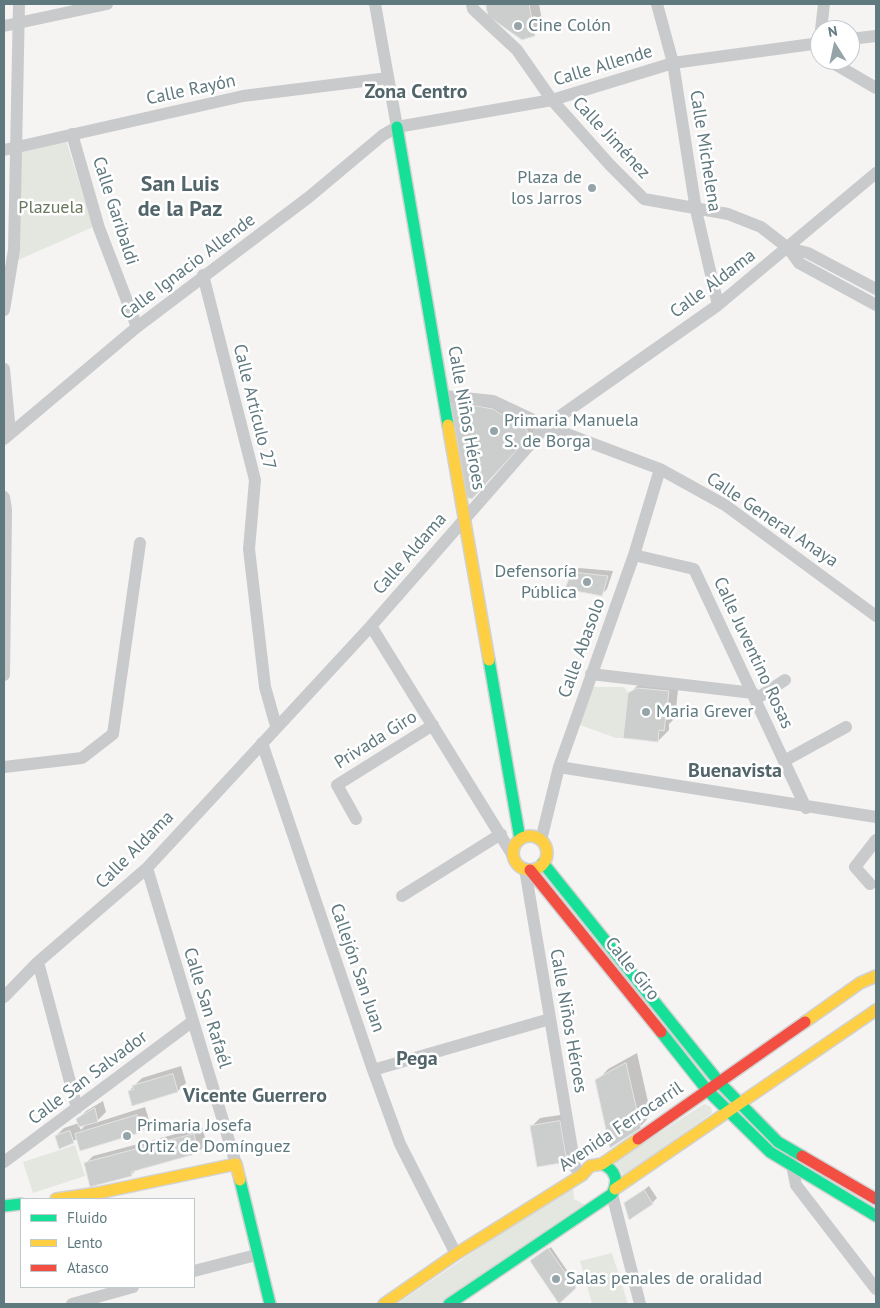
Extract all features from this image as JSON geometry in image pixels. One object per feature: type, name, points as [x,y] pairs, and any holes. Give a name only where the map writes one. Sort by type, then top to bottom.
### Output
[{"type":"street","points":[[4,310],[14,250],[19,4]]},
{"type":"street","points":[[4,26],[107,4]]},
{"type":"street","name":"Calle Niños Héroes","points":[[375,4],[445,396],[520,839]]},
{"type":"street","name":"Calle Jiménez","points":[[472,4],[473,9],[517,50],[552,100],[610,165],[644,199],[696,210],[728,214],[761,227],[788,248],[799,264],[876,305]]},
{"type":"street","name":"Calle Michelena","points":[[657,4],[673,63],[696,210],[718,305]]},
{"type":"street","points":[[822,20],[824,4]]},
{"type":"street","points":[[860,38],[876,36]]},
{"type":"street","name":"Calle Allende","points":[[398,128],[552,100],[673,63],[810,45]]},
{"type":"street","points":[[845,70],[876,88]]},
{"type":"street","name":"Calle Rayón","points":[[4,150],[243,96],[388,78]]},
{"type":"street","name":"Calle Ignacio Allende","points":[[7,436],[137,327],[203,275],[309,197],[383,135],[398,128]]},
{"type":"street","name":"Calle Garibaldi","points":[[72,134],[99,228],[137,327]]},
{"type":"street","name":"Calle Aldama","points":[[4,997],[38,962],[147,868],[276,726],[371,626],[546,426],[718,305],[876,173]]},
{"type":"street","name":"Calle Jiménez","points":[[788,248],[808,253],[876,289]]},
{"type":"street","name":"Calle Artículo 27","points":[[203,275],[255,480],[249,549],[265,687],[276,726]]},
{"type":"street","points":[[4,369],[7,436]]},
{"type":"street","name":"Calle General Anaya","points":[[445,396],[493,401],[546,426],[660,469],[725,505],[876,616]]},
{"type":"street","name":"Calle Abasolo","points":[[541,840],[559,767],[634,555],[660,469]]},
{"type":"street","points":[[4,497],[6,510],[4,674]]},
{"type":"street","points":[[4,767],[82,758],[113,734],[140,543]]},
{"type":"street","name":"Calle Juventino Rosas","points":[[634,555],[694,570],[806,808]]},
{"type":"street","points":[[371,626],[501,834],[516,864],[527,870],[543,863],[546,849],[541,840],[531,836],[520,839],[513,848],[512,854]]},
{"type":"street","points":[[591,674],[754,696],[785,680]]},
{"type":"street","name":"Privada Giro","points":[[356,819],[336,785],[433,725]]},
{"type":"street","points":[[784,761],[846,727]]},
{"type":"street","name":"Callejón San Juan","points":[[262,743],[400,1144],[456,1254]]},
{"type":"street","points":[[559,767],[806,808],[876,817]]},
{"type":"street","points":[[402,896],[501,834]]},
{"type":"street","points":[[870,884],[855,867],[876,840]]},
{"type":"street","name":"Calle Giro","points":[[543,863],[719,1082],[740,1105],[778,1142],[876,1199]]},
{"type":"street","name":"Calle San Rafaél","points":[[147,868],[236,1164],[256,1255],[270,1304]]},
{"type":"street","name":"Calle Niños Héroes","points":[[527,870],[575,1167],[584,1186]]},
{"type":"street","name":"Calle Giro","points":[[527,870],[707,1090],[729,1112],[770,1152],[876,1216]]},
{"type":"street","points":[[38,962],[77,1108]]},
{"type":"street","points":[[860,983],[876,966]]},
{"type":"street","name":"Avenida Ferrocarril","points":[[384,1304],[456,1254],[584,1186],[590,1166],[602,1164],[860,983],[876,976]]},
{"type":"street","points":[[449,1304],[876,1010]]},
{"type":"street","points":[[373,1070],[550,1019]]},
{"type":"street","name":"Calle San Salvador","points":[[4,1162],[193,1021]]},
{"type":"street","points":[[793,1151],[790,1164],[796,1185],[876,1289]]},
{"type":"street","points":[[70,1198],[99,1196],[236,1164]]},
{"type":"street","points":[[602,1164],[608,1166],[615,1174],[610,1194],[640,1304]]},
{"type":"street","points":[[584,1186],[610,1194]]},
{"type":"street","points":[[4,1206],[20,1204]]},
{"type":"street","points":[[195,1271],[256,1255]]},
{"type":"street","points":[[72,1304],[115,1294],[130,1288]]},
{"type":"green space","name":"Plazuela","points":[[66,140],[93,227],[16,261],[19,149]]},
{"type":"green space","points":[[592,687],[624,687],[628,693],[623,738],[616,738],[580,725]]},
{"type":"green space","points":[[704,1104],[711,1107],[712,1113],[624,1176],[615,1162]]},
{"type":"green space","points":[[75,1145],[85,1176],[33,1193],[23,1162]]},
{"type":"green space","points":[[573,1184],[574,1199],[587,1206],[443,1304],[397,1304]]},
{"type":"green space","points":[[612,1253],[628,1304],[592,1304],[580,1261]]},
{"type":"building","name":"Cine Colón","points":[[486,4],[529,4],[535,36],[522,40],[488,16]]},
{"type":"building","points":[[449,401],[493,409],[527,430],[527,439],[472,499],[465,497]]},
{"type":"building","name":"Defensoría Pública","points":[[572,572],[608,576],[602,596],[565,589]]},
{"type":"building","name":"Maria Grever","points":[[638,688],[669,691],[664,731],[659,730],[658,742],[623,738],[628,693]]},
{"type":"building","points":[[626,1063],[641,1128],[610,1148],[595,1080]]},
{"type":"building","name":"Primaria Josefa Ortiz de Domínguez","points":[[173,1074],[178,1092],[132,1106],[128,1091],[134,1089],[132,1086]]},
{"type":"building","name":"Primaria Josefa Ortiz de Domínguez","points":[[95,1108],[98,1122],[79,1127],[76,1119]]},
{"type":"building","name":"Primaria Josefa Ortiz de Domínguez","points":[[137,1115],[142,1132],[80,1151],[75,1134]]},
{"type":"building","points":[[560,1121],[567,1162],[537,1167],[530,1126]]},
{"type":"building","points":[[70,1131],[74,1143],[59,1149],[55,1136]]},
{"type":"building","name":"Primaria Josefa Ortiz de Domínguez","points":[[194,1134],[199,1153],[131,1172],[132,1176],[90,1187],[84,1163]]},
{"type":"building","points":[[644,1190],[653,1204],[629,1220],[624,1203]]},
{"type":"building","name":"Salas penales de oralidad","points":[[548,1248],[576,1288],[559,1304],[530,1261]]},
{"type":"traffic: fast","points":[[397,127],[448,425]]},
{"type":"traffic: fast","points":[[489,660],[520,839]]},
{"type":"traffic: fast","points":[[543,863],[719,1082],[778,1142],[802,1156]]},
{"type":"traffic: fast","points":[[661,1032],[707,1090],[770,1152],[876,1216]]},
{"type":"traffic: fast","points":[[449,1304],[612,1194],[616,1180],[615,1176],[607,1166],[602,1164]]},
{"type":"traffic: fast","points":[[240,1180],[270,1304]]},
{"type":"traffic: fast","points":[[4,1206],[20,1204]]},
{"type":"traffic: slow","points":[[448,425],[489,660]]},
{"type":"traffic: slow","points":[[530,836],[542,841],[547,853],[542,865],[530,870],[518,865],[513,853],[518,841],[530,836]]},
{"type":"traffic: slow","points":[[805,1022],[860,983],[876,976]]},
{"type":"traffic: slow","points":[[615,1189],[876,1010]]},
{"type":"traffic: slow","points":[[384,1304],[456,1254],[582,1175],[590,1166],[602,1164],[638,1139]]},
{"type":"traffic: slow","points":[[63,1198],[98,1193],[236,1164],[240,1180]]},
{"type":"traffic: jam","points":[[530,870],[661,1032]]},
{"type":"traffic: jam","points":[[638,1139],[805,1022]]},
{"type":"traffic: jam","points":[[802,1156],[876,1199]]},
{"type":"place","name":"Cine Colón","points":[[518,26]]},
{"type":"place","name":"Plaza de los Jarros","points":[[592,188]]},
{"type":"place","name":"Primaria Manuela S. de Borga","points":[[494,431]]},
{"type":"place","name":"Defensoría Pública","points":[[587,582]]},
{"type":"place","name":"Maria Grever","points":[[646,712]]},
{"type":"place","name":"Primaria Josefa Ortiz de Domínguez","points":[[127,1136]]},
{"type":"place","name":"Salas penales de oralidad","points":[[556,1279]]},
{"type":"district","name":"Zona Centro","points":[[416,92]]},
{"type":"district","name":"San Luis de la Paz","points":[[180,198]]},
{"type":"district","name":"Buenavista","points":[[735,771]]},
{"type":"district","name":"Pega","points":[[417,1059]]},
{"type":"district","name":"Vicente Guerrero","points":[[255,1096]]}]
